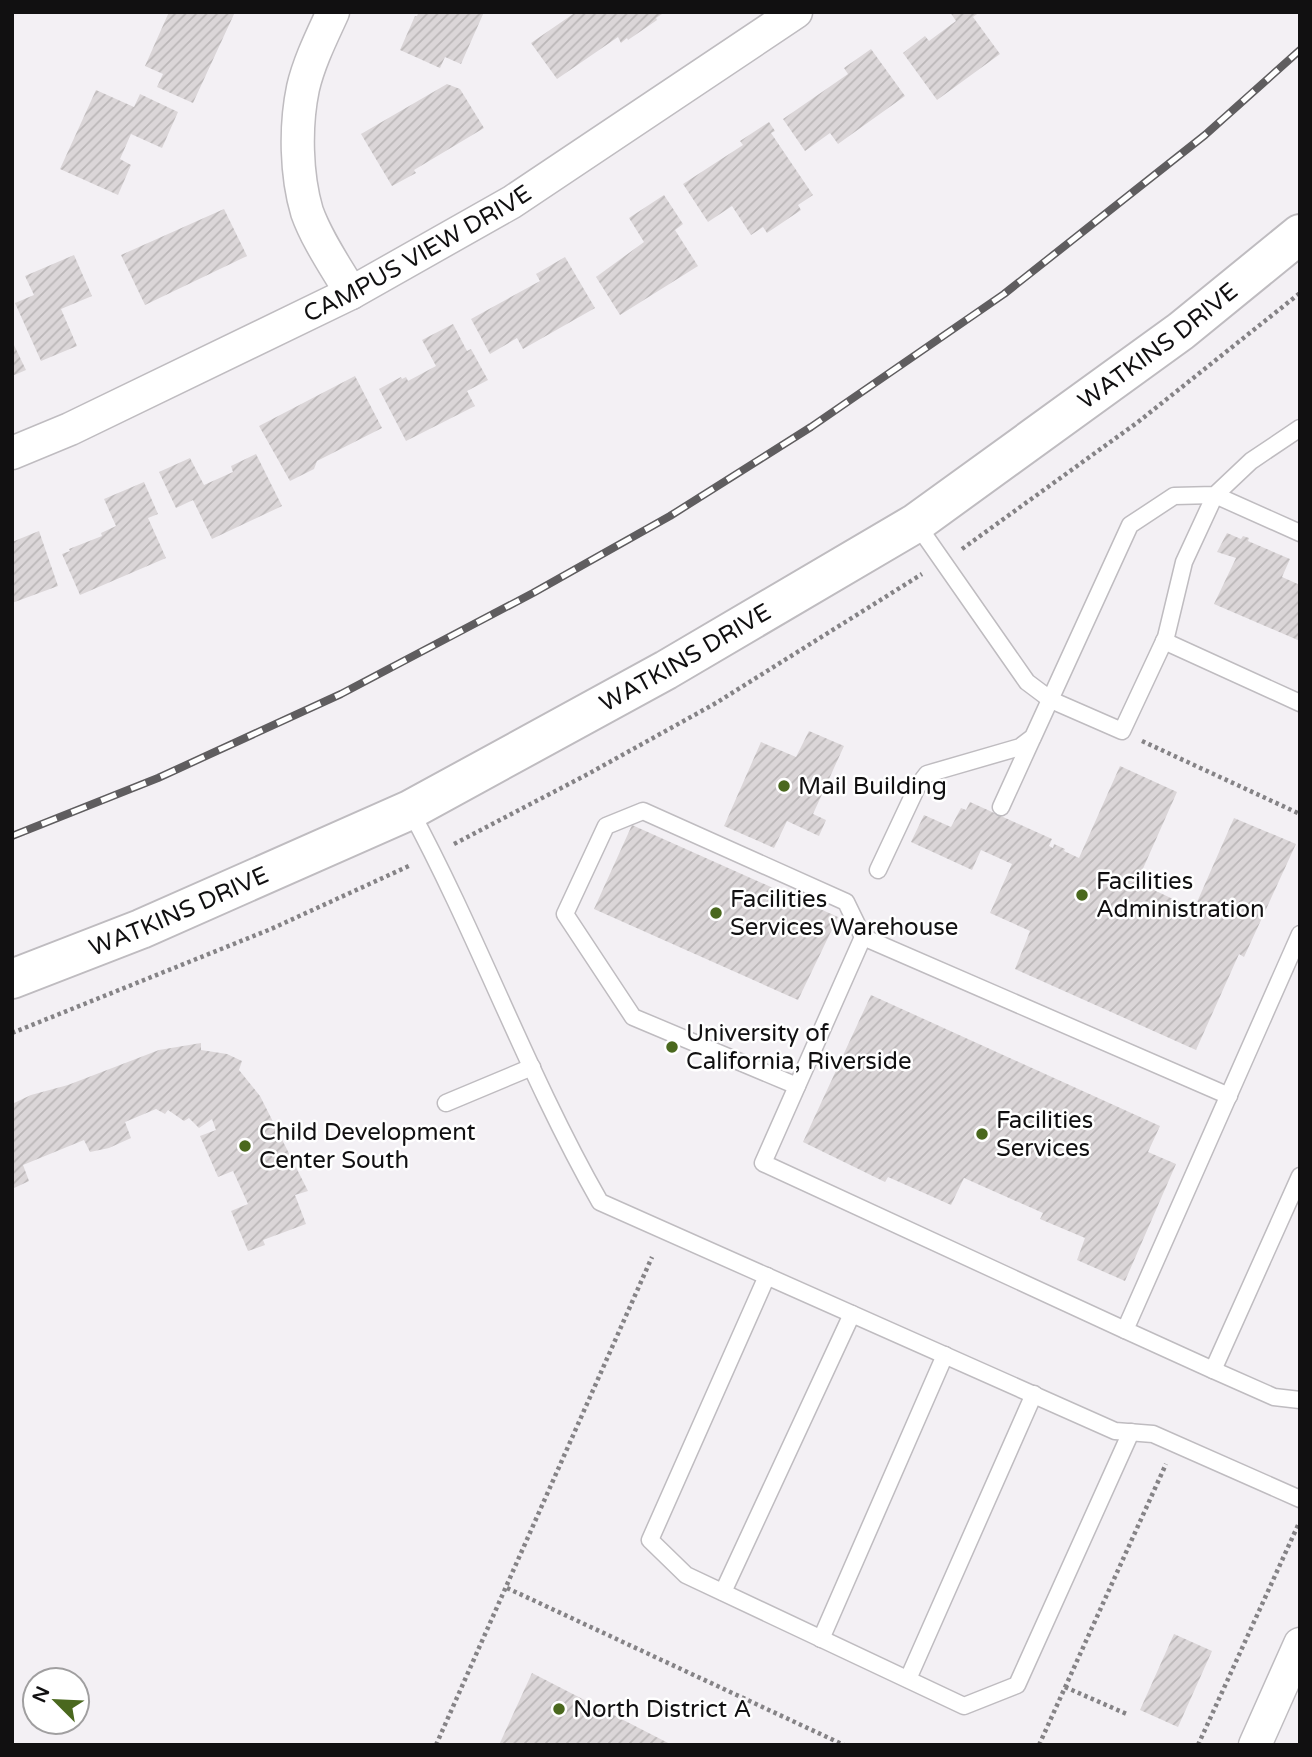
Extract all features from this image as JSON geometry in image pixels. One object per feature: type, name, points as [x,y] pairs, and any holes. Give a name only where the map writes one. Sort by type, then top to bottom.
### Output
[{"type":"main road","name":"WATKINS DRIVE","points":[[12,979],[141,929],[410,810],[666,670],[916,523],[1181,331],[1300,234]]},
{"type":"street","points":[[332,12],[316,48],[303,88],[299,130],[300,170],[307,212],[351,293]]},
{"type":"street","name":"CAMPUS VIEW DRIVE","points":[[12,453],[70,429],[351,293],[512,202],[796,12]]},
{"type":"street","points":[[1255,1745],[1300,1644]]},
{"type":"lane","points":[[916,523],[1027,682],[1051,700],[1122,731],[1164,641],[1184,562],[1215,495],[1251,461],[1300,428]]},
{"type":"lane","points":[[1001,807],[1130,525],[1174,496],[1215,495],[1300,533]]},
{"type":"lane","points":[[1164,641],[1300,703]]},
{"type":"lane","points":[[878,870],[916,787],[928,774],[1020,747],[1033,737]]},
{"type":"lane","points":[[410,810],[442,872],[568,1147],[600,1202],[1115,1431],[1153,1434],[1300,1499]]},
{"type":"lane","points":[[797,1086],[633,1017],[565,914],[606,827],[643,811],[846,902],[863,937],[1229,1096]]},
{"type":"lane","points":[[1125,1331],[1300,934]]},
{"type":"lane","points":[[863,937],[763,1163],[1274,1397],[1298,1395]]},
{"type":"lane","points":[[446,1103],[532,1067]]},
{"type":"lane","points":[[1213,1370],[1300,1176]]},
{"type":"lane","points":[[767,1276],[650,1540],[686,1575],[964,1706],[1017,1685],[1130,1432]]},
{"type":"lane","points":[[723,1592],[852,1314]]},
{"type":"lane","points":[[821,1639],[945,1355]]},
{"type":"lane","points":[[908,1679],[1034,1394]]},
{"type":"path","points":[[974,541],[1138,422],[1300,293]]},
{"type":"path","points":[[461,841],[716,703],[915,578]]},
{"type":"path","points":[[1122,731],[1300,814]]},
{"type":"path","points":[[12,1033],[141,984],[398,871]]},
{"type":"path","points":[[436,1745],[508,1588],[652,1257]]},
{"type":"path","points":[[1039,1745],[1175,1444]]},
{"type":"path","points":[[1198,1745],[1300,1521]]},
{"type":"path","points":[[508,1588],[844,1745]]},
{"type":"path","points":[[1065,1687],[1129,1715]]},
{"type":"building","points":[[169,12],[235,12],[193,103],[157,87],[163,74],[145,66]]},
{"type":"building","points":[[419,12],[484,12],[461,64],[445,57],[440,68],[400,50]]},
{"type":"building","points":[[576,12],[662,14],[628,40],[627,38],[621,43],[618,37],[557,79],[531,43]]},
{"type":"building","points":[[950,12],[980,12],[973,17],[1000,54],[937,100],[903,53],[925,36],[929,41],[956,21]]},
{"type":"building","points":[[871,49],[905,96],[838,144],[830,133],[805,151],[783,119],[848,74],[844,68]]},
{"type":"building","points":[[447,84],[460,89],[484,128],[392,186],[361,134]]},
{"type":"building","points":[[96,90],[134,107],[140,94],[178,112],[162,148],[131,134],[120,159],[131,165],[118,195],[60,169]]},
{"type":"building","points":[[769,122],[775,131],[771,133],[813,195],[798,205],[801,210],[767,233],[763,227],[751,235],[732,206],[708,222],[683,184],[743,145],[740,141]]},
{"type":"building","points":[[664,195],[683,224],[675,230],[698,266],[620,315],[596,277],[644,242],[629,218]]},
{"type":"building","points":[[224,209],[247,256],[145,305],[121,255]]},
{"type":"building","points":[[74,255],[92,296],[61,309],[77,346],[41,361],[15,303],[34,295],[25,276]]},
{"type":"building","points":[[565,257],[595,308],[523,349],[517,338],[490,354],[471,319],[540,281],[536,274]]},
{"type":"building","points":[[453,324],[467,351],[471,349],[488,380],[467,391],[475,406],[406,441],[379,389],[401,377],[406,377],[408,381],[436,366],[422,340]]},
{"type":"building","points":[[12,341],[26,370],[12,376]]},
{"type":"building","points":[[355,376],[382,428],[317,461],[314,469],[290,481],[259,426]]},
{"type":"building","points":[[256,454],[282,506],[212,539],[193,500],[176,508],[159,472],[190,458],[204,485],[233,472],[231,466]]},
{"type":"building","points":[[144,482],[158,514],[148,518],[166,558],[80,595],[62,554],[102,536],[101,533],[116,526],[104,499]]},
{"type":"building","points":[[39,531],[58,586],[12,603],[12,542]]},
{"type":"building","points":[[1227,533],[1241,539],[1243,536],[1249,538],[1248,541],[1290,559],[1282,577],[1300,585],[1300,641],[1214,604],[1236,558],[1217,552]]},
{"type":"building","name":"Mail Building","points":[[809,731],[844,746],[813,814],[826,820],[819,836],[787,821],[774,848],[724,826],[761,742],[796,757]]},
{"type":"building","name":"Facilities Administration","points":[[1120,766],[1177,792],[1137,882],[1194,909],[1234,818],[1296,844],[1244,957],[1239,954],[1196,1050],[1015,969],[1030,931],[990,913],[1012,864],[981,850],[972,870],[911,842],[924,815],[951,827],[961,808],[966,810],[970,802],[1052,839],[1049,846],[1053,848],[1054,844],[1079,858]]},
{"type":"building","name":"Facilities Services Warehouse","points":[[632,825],[838,917],[798,1000],[594,909]]},
{"type":"building","name":"Facilities Services","points":[[871,995],[1160,1126],[1148,1152],[1176,1164],[1125,1281],[1077,1260],[1085,1238],[1040,1219],[1043,1213],[964,1178],[951,1205],[888,1177],[885,1182],[803,1142]]},
{"type":"building","name":"Child Development Center South","points":[[201,1043],[201,1050],[227,1054],[242,1061],[239,1070],[260,1096],[308,1191],[295,1195],[306,1224],[263,1240],[265,1245],[248,1251],[231,1211],[248,1204],[233,1171],[218,1177],[200,1136],[216,1130],[212,1119],[199,1128],[189,1118],[184,1121],[168,1110],[165,1114],[156,1109],[125,1122],[131,1138],[109,1148],[90,1152],[84,1140],[23,1165],[29,1181],[12,1189],[12,1104],[159,1050]]},
{"type":"building","points":[[1174,1634],[1212,1651],[1178,1727],[1140,1710]]},
{"type":"building","name":"North District A","points":[[532,1673],[672,1745],[499,1745]]},
{"type":"railway","points":[[12,836],[158,778],[341,694],[533,593],[670,516],[811,427],[1004,294],[1205,135],[1300,50]]},
{"type":"place","name":"Mail Building","points":[[784,786]]},
{"type":"place","name":"Facilities Administration","points":[[1082,895]]},
{"type":"place","name":"Facilities Services Warehouse","points":[[716,913]]},
{"type":"place","name":"University of California, Riverside","points":[[672,1047]]},
{"type":"place","name":"Facilities Services","points":[[982,1134]]},
{"type":"place","name":"Child Development Center South","points":[[245,1146]]},
{"type":"place","name":"North District A","points":[[559,1709]]}]
